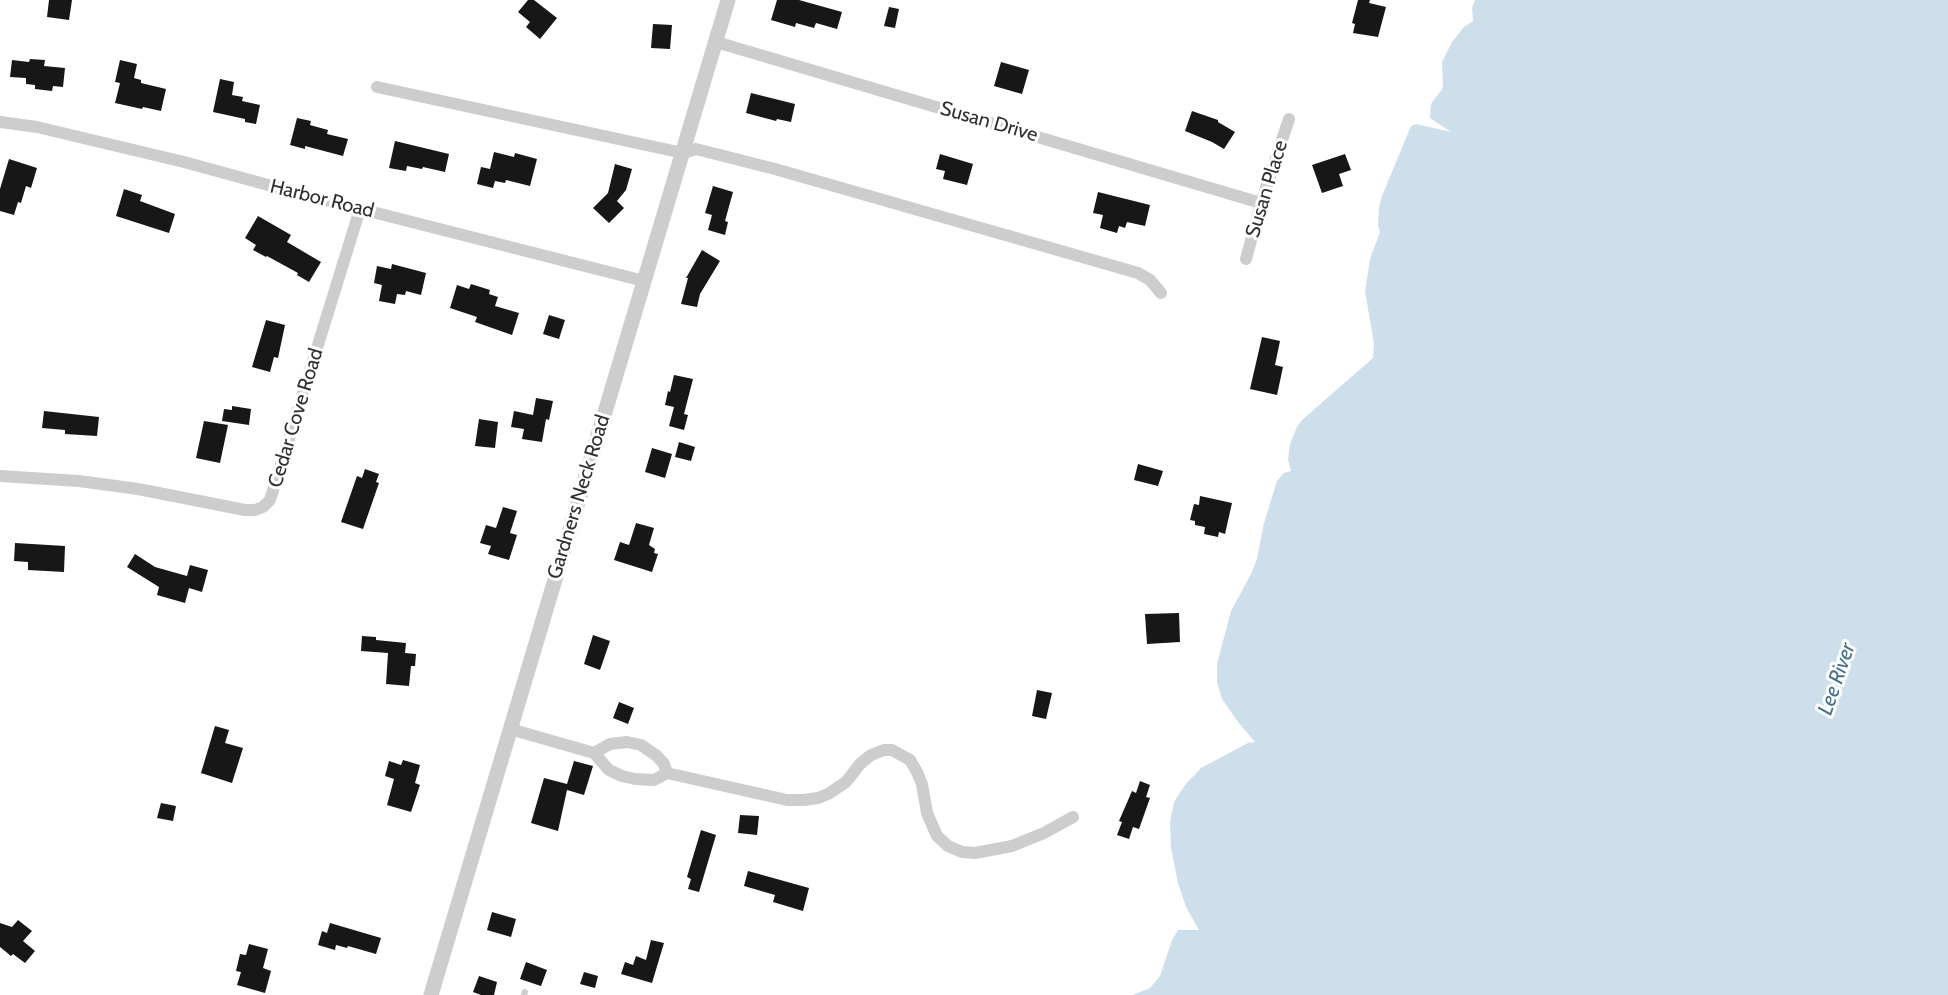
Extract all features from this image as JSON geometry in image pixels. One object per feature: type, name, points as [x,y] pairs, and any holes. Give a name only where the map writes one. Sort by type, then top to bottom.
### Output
[{"type":"street","name":"Gardners Neck Road","points":[[431,995],[728,0]]},
{"type":"street","name":"Susan Drive","points":[[716,42],[1261,203]]},
{"type":"street","points":[[377,87],[683,153],[696,149],[775,169],[1138,273],[1150,280],[1161,293]]},
{"type":"street","name":"Susan Place","points":[[1246,259],[1261,203],[1289,119]]},
{"type":"street","name":"Harbor Road","points":[[0,122],[37,127],[97,141],[644,281]]},
{"type":"street","name":"Cedar Cove Road","points":[[0,476],[126,488],[244,510],[263,507],[270,500],[360,209]]},
{"type":"street","points":[[510,729],[594,753],[609,770],[622,776],[654,780],[667,773],[787,800],[818,798],[828,794],[846,782],[860,764],[871,755],[884,750],[892,750],[910,760],[917,772],[922,784],[927,813],[937,836],[948,846],[962,852],[975,853],[1012,846],[1044,833],[1073,817]]},
{"type":"street","points":[[594,753],[610,744],[627,742],[641,745],[657,756],[664,764],[667,773]]},
{"type":"water","name":"Lee River","points":[[1475,0],[1948,0],[1948,995],[1133,995],[1150,988],[1160,976],[1172,940],[1178,930],[1199,930],[1186,907],[1178,883],[1171,848],[1170,822],[1174,802],[1185,785],[1201,768],[1248,743],[1255,742],[1222,699],[1217,682],[1217,664],[1231,611],[1257,559],[1264,523],[1277,481],[1284,473],[1291,471],[1288,459],[1290,444],[1297,427],[1302,420],[1373,358],[1374,343],[1365,292],[1370,259],[1380,232],[1379,207],[1382,196],[1411,126],[1416,124],[1451,132],[1430,118],[1431,104],[1443,88],[1442,62],[1452,42],[1464,27],[1473,21],[1472,8]]},
{"type":"building","points":[[49,0],[72,0],[69,20],[47,17]]},
{"type":"building","points":[[528,0],[534,0],[557,18],[540,39],[526,27],[530,22],[518,12]]},
{"type":"building","points":[[777,0],[799,0],[842,12],[837,29],[816,23],[814,28],[796,23],[795,27],[771,20]]},
{"type":"building","points":[[1358,0],[1370,0],[1369,3],[1386,7],[1378,37],[1353,33],[1355,24],[1352,23]]},
{"type":"building","points":[[889,7],[899,9],[895,28],[884,26]]},
{"type":"building","points":[[653,24],[672,25],[670,49],[651,48]]},
{"type":"building","points":[[30,59],[45,60],[44,66],[65,68],[63,87],[53,86],[52,91],[35,89],[35,85],[26,84],[26,78],[10,77],[12,60],[29,62]]},
{"type":"building","points":[[120,60],[137,64],[134,78],[141,80],[141,83],[166,89],[161,111],[115,103],[120,83],[115,82]]},
{"type":"building","points":[[1001,62],[1029,70],[1022,94],[994,86]]},
{"type":"building","points":[[220,79],[234,82],[232,95],[243,97],[242,101],[260,105],[256,124],[245,122],[245,119],[213,112]]},
{"type":"building","points":[[751,93],[795,104],[791,122],[777,119],[776,121],[746,113]]},
{"type":"building","points":[[1192,111],[1218,120],[1235,132],[1224,149],[1185,131]]},
{"type":"building","points":[[297,118],[311,121],[310,125],[328,130],[327,134],[348,139],[343,156],[305,146],[305,149],[290,145]]},
{"type":"building","points":[[395,141],[449,154],[445,172],[423,167],[422,169],[407,166],[406,171],[389,168]]},
{"type":"building","points":[[494,152],[514,157],[515,153],[537,159],[530,186],[506,180],[505,183],[495,181],[493,188],[477,184],[481,167],[490,169]]},
{"type":"building","points":[[940,154],[973,164],[967,185],[943,179],[945,171],[936,169]]},
{"type":"building","points":[[1345,154],[1351,170],[1339,174],[1343,186],[1322,193],[1312,165]]},
{"type":"building","points":[[9,159],[37,168],[31,188],[26,186],[21,203],[18,202],[14,215],[0,211],[0,189]]},
{"type":"building","points":[[615,164],[632,169],[626,190],[617,201],[624,208],[609,223],[593,208],[608,193]]},
{"type":"building","points":[[713,186],[733,192],[725,221],[728,222],[725,235],[708,230],[712,215],[705,213]]},
{"type":"building","points":[[124,189],[142,195],[140,201],[175,214],[169,233],[116,216]]},
{"type":"building","points":[[1098,192],[1150,205],[1145,226],[1127,222],[1125,228],[1119,226],[1117,233],[1100,228],[1103,215],[1093,213]]},
{"type":"building","points":[[258,216],[291,235],[287,242],[321,262],[309,282],[297,275],[298,273],[253,250],[256,245],[245,238]]},
{"type":"building","points":[[702,250],[720,261],[700,294],[697,307],[681,304],[688,278],[686,278]]},
{"type":"building","points":[[392,264],[426,273],[421,295],[406,291],[405,295],[397,294],[395,304],[379,301],[382,285],[374,283],[377,266],[391,269]]},
{"type":"building","points":[[471,284],[490,290],[489,294],[498,297],[495,306],[519,313],[512,335],[475,322],[477,317],[450,308],[457,285],[469,289]]},
{"type":"building","points":[[549,315],[565,320],[559,339],[543,334]]},
{"type":"building","points":[[266,320],[285,325],[278,358],[274,357],[270,372],[252,367]]},
{"type":"building","points":[[1262,337],[1280,341],[1275,365],[1283,367],[1277,395],[1250,389]]},
{"type":"building","points":[[674,375],[693,379],[684,414],[688,415],[684,430],[669,426],[674,407],[665,405]]},
{"type":"building","points":[[536,398],[553,401],[549,420],[546,419],[542,442],[522,439],[524,429],[511,427],[514,411],[533,415]]},
{"type":"building","points":[[232,406],[251,409],[249,425],[222,421],[224,409],[232,410]]},
{"type":"building","points":[[44,411],[99,417],[97,436],[65,434],[65,430],[42,428]]},
{"type":"building","points":[[479,419],[498,422],[495,448],[475,446]]},
{"type":"building","points":[[204,421],[228,425],[220,463],[196,458]]},
{"type":"building","points":[[679,442],[695,447],[691,461],[675,457]]},
{"type":"building","points":[[652,448],[672,454],[665,478],[645,472]]},
{"type":"building","points":[[1138,464],[1163,471],[1158,486],[1134,480]]},
{"type":"building","points":[[365,469],[379,474],[376,482],[379,483],[363,529],[341,522],[357,476],[362,478]]},
{"type":"building","points":[[1200,496],[1232,503],[1225,534],[1219,532],[1218,537],[1204,534],[1205,527],[1195,525],[1195,521],[1190,520],[1194,504],[1199,505]]},
{"type":"building","points":[[503,507],[517,511],[510,533],[517,535],[509,560],[488,554],[491,546],[480,543],[486,525],[496,528]]},
{"type":"building","points":[[636,523],[654,528],[649,545],[655,549],[654,553],[658,554],[652,572],[614,560],[620,542],[629,545]]},
{"type":"building","points":[[15,543],[65,546],[64,572],[28,570],[28,562],[14,561]]},
{"type":"building","points":[[135,554],[155,567],[187,576],[190,565],[208,570],[202,592],[189,588],[185,603],[157,595],[159,587],[127,567]]},
{"type":"building","points":[[1179,613],[1180,642],[1147,644],[1145,614]]},
{"type":"building","points":[[593,635],[610,641],[600,670],[584,664]]},
{"type":"building","points":[[362,636],[406,643],[405,653],[416,654],[415,666],[411,666],[409,686],[386,684],[388,653],[361,651]]},
{"type":"building","points":[[1037,690],[1052,693],[1046,719],[1032,716]]},
{"type":"building","points":[[619,702],[634,708],[628,724],[613,718]]},
{"type":"building","points":[[215,726],[229,730],[225,743],[243,748],[232,783],[201,773]]},
{"type":"building","points":[[403,760],[420,765],[415,783],[420,785],[411,812],[387,805],[394,779],[385,776],[389,761],[401,765]]},
{"type":"building","points":[[574,761],[593,766],[584,795],[567,790],[558,831],[531,823],[544,778],[567,784]]},
{"type":"building","points":[[1140,781],[1150,785],[1146,797],[1150,798],[1139,829],[1133,827],[1129,839],[1117,835],[1122,822],[1119,821],[1132,791],[1136,793]]},
{"type":"building","points":[[161,803],[176,806],[173,821],[157,818]]},
{"type":"building","points":[[740,815],[759,816],[757,835],[738,833]]},
{"type":"building","points":[[701,830],[716,835],[699,892],[688,889],[691,879],[687,877]]},
{"type":"building","points":[[748,871],[809,888],[803,911],[773,902],[775,895],[744,886]]},
{"type":"building","points":[[492,912],[516,919],[511,937],[487,930]]},
{"type":"building","points":[[18,920],[32,931],[23,941],[35,951],[25,963],[0,947],[0,923],[12,927]]},
{"type":"building","points":[[330,923],[381,938],[376,954],[348,946],[347,948],[336,945],[335,950],[318,945],[322,931],[327,933]]},
{"type":"building","points":[[651,940],[664,943],[652,983],[621,974],[625,962],[633,965],[636,956],[646,960]]},
{"type":"building","points":[[249,944],[268,949],[263,968],[271,971],[265,993],[237,985],[241,972],[236,971],[240,954],[246,955]]},
{"type":"building","points":[[526,962],[547,970],[541,986],[520,979]]},
{"type":"building","points":[[584,972],[598,976],[595,988],[580,984]]},
{"type":"building","points":[[479,976],[497,982],[494,995],[481,995],[473,992]]}]
